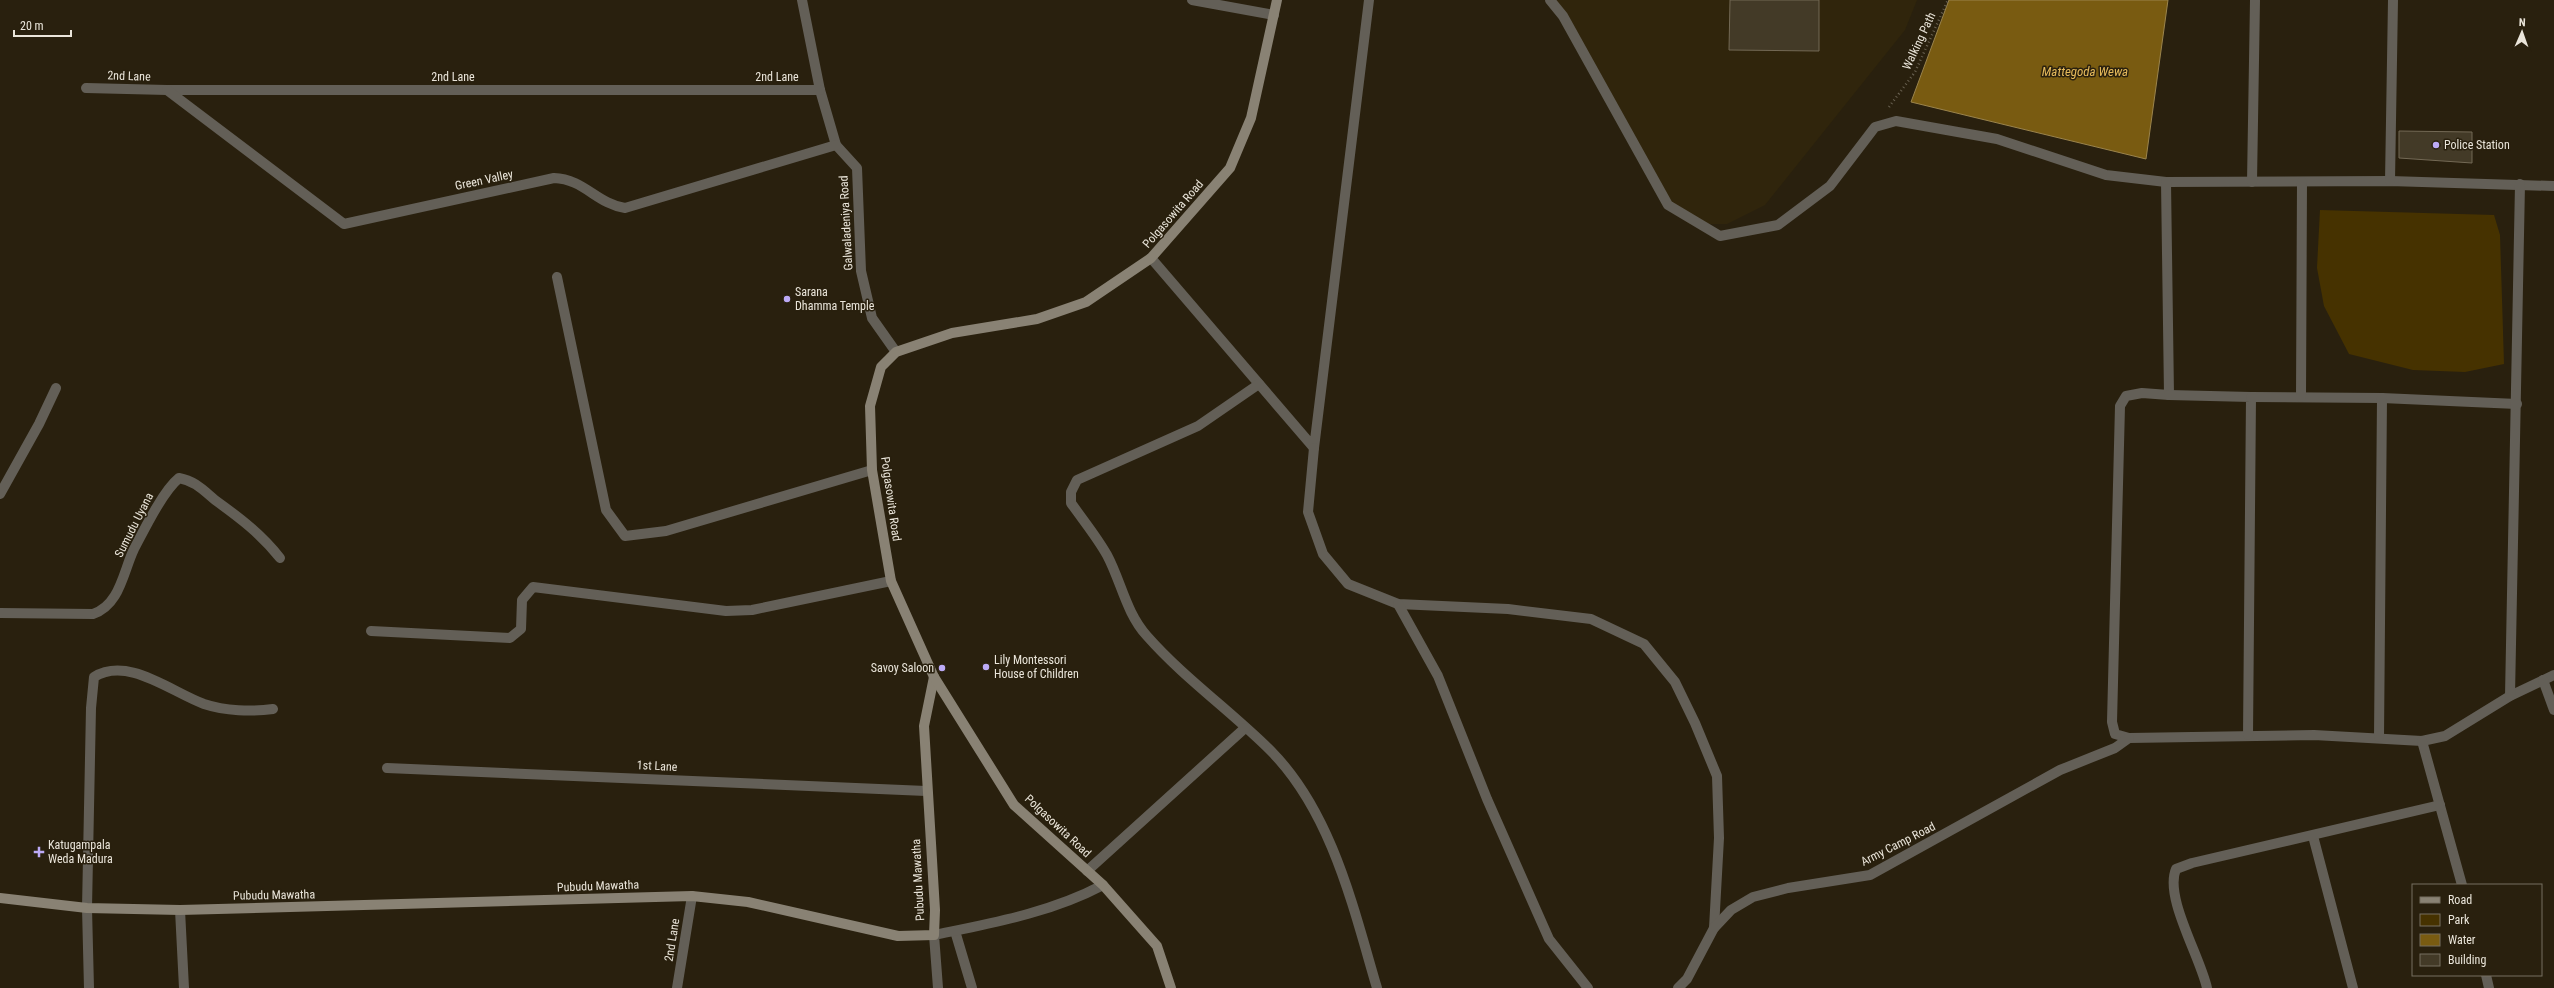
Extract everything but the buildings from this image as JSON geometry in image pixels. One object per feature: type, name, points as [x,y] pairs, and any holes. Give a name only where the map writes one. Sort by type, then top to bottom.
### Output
[{"type":"street","name":"Galwaladeniya Road","points":[[802,0],[820,90],[836,145],[857,168],[861,271],[872,318],[896,352]]},
{"type":"street","points":[[1192,0],[1274,16]]},
{"type":"street","name":"Polgasowita Road","points":[[1171,988],[1157,946],[1103,885],[1014,805],[934,677],[891,581],[872,470],[870,406],[881,367],[896,352],[952,333],[1037,319],[1086,302],[1151,258],[1230,168],[1251,118],[1277,0]]},
{"type":"street","points":[[1369,0],[1314,448],[1308,512],[1323,554],[1348,584],[1398,604],[1508,608],[1591,619],[1644,644],[1675,682],[1695,723],[1717,776],[1718,838],[1714,928]]},
{"type":"street","points":[[1550,0],[1563,16],[1668,205],[1720,236],[1778,225],[1830,186],[1875,127],[1896,121],[1997,139],[2106,174],[2166,182],[2390,181],[2554,186]]},
{"type":"street","points":[[2252,182],[2255,0]]},
{"type":"street","points":[[2390,181],[2393,0]]},
{"type":"street","name":"2nd Lane","points":[[86,88],[167,90],[820,90]]},
{"type":"street","name":"Green Valley","points":[[167,90],[344,224],[554,178],[576,182],[614,207],[625,208],[836,145]]},
{"type":"street","points":[[2166,182],[2168,395]]},
{"type":"street","points":[[2301,397],[2302,182]]},
{"type":"street","points":[[2510,696],[2517,404],[2520,184]]},
{"type":"street","points":[[1151,258],[1314,448]]},
{"type":"street","points":[[557,277],[606,510],[625,536],[666,531],[872,470]]},
{"type":"street","points":[[1259,384],[1198,426],[1077,480],[1071,492],[1071,503],[1107,555],[1126,602],[1146,635],[1271,752],[1308,800],[1344,874],[1377,988]]},
{"type":"street","points":[[0,494],[39,424],[56,388]]},
{"type":"street","points":[[2517,404],[2382,398],[2251,397],[2142,393],[2126,396],[2120,406],[2112,722],[2115,734],[2129,738],[2248,735],[2379,737],[2422,741],[2444,736],[2510,696],[2554,675]]},
{"type":"street","points":[[2248,735],[2251,397]]},
{"type":"street","points":[[2379,737],[2382,398]]},
{"type":"street","name":"Sumudu Uyana","points":[[0,612],[93,614],[102,611],[111,602],[134,550],[164,495],[171,485],[179,478],[190,480],[239,516],[267,541],[280,558]]},
{"type":"street","points":[[371,632],[510,638],[521,629],[522,600],[533,587],[726,611],[752,610],[891,581]]},
{"type":"street","points":[[1398,604],[1438,676],[1487,799],[1549,939],[1588,988]]},
{"type":"street","points":[[89,988],[88,908],[91,708],[94,677],[106,669],[133,672],[205,704],[254,712],[274,709]]},
{"type":"street","name":"Pubudu Mawatha","points":[[0,898],[88,908],[180,910],[692,896],[748,902],[898,936],[934,935],[935,910],[926,791],[924,726],[934,677]]},
{"type":"street","points":[[2543,680],[2554,710]]},
{"type":"street","points":[[1087,871],[1245,728]]},
{"type":"street","name":"Army Camp Road","points":[[1678,988],[1687,979],[1714,928],[1731,910],[1753,897],[1788,888],[1870,875],[2060,770],[2115,748],[2129,738]]},
{"type":"street","points":[[2422,741],[2462,884]]},
{"type":"street","name":"1st Lane","points":[[387,768],[926,791]]},
{"type":"street","points":[[2207,988],[2203,972],[2174,898],[2172,878],[2176,869],[2192,862],[2313,836],[2440,805]]},
{"type":"street","points":[[2313,836],[2353,988]]},
{"type":"street","points":[[938,988],[934,935],[1040,911],[1075,899],[1103,885]]},
{"type":"street","name":"2nd Lane","points":[[677,988],[692,896]]},
{"type":"street","points":[[180,910],[184,988]]},
{"type":"street","points":[[955,931],[972,988]]},
{"type":"street","points":[[2486,976],[2489,988]]},
{"type":"path","name":"Walking Path","points":[[1875,127],[1915,72],[1948,0]]},
{"type":"shaded area","points":[[1553,0],[1917,0],[1905,30],[1765,205],[1727,224],[1689,224],[1673,211]]},
{"type":"green space","points":[[2320,210],[2494,215],[2500,235],[2504,364],[2465,372],[2413,370],[2349,354],[2324,306],[2317,268]]},
{"type":"water","name":"Mattegoda Wewa","points":[[1949,0],[2168,0],[2146,159],[1911,102]]},
{"type":"place","name":"Police Station","points":[[2436,145]]},
{"type":"place","name":"Sarana Dhamma Temple","points":[[787,299]]},
{"type":"place","name":"Lily Montessori House of Children","points":[[986,667]]},
{"type":"place","name":"Savoy Saloon","points":[[942,668]]},
{"type":"place","name":"Katugampala Weda Madura","points":[[39,852]]}]
